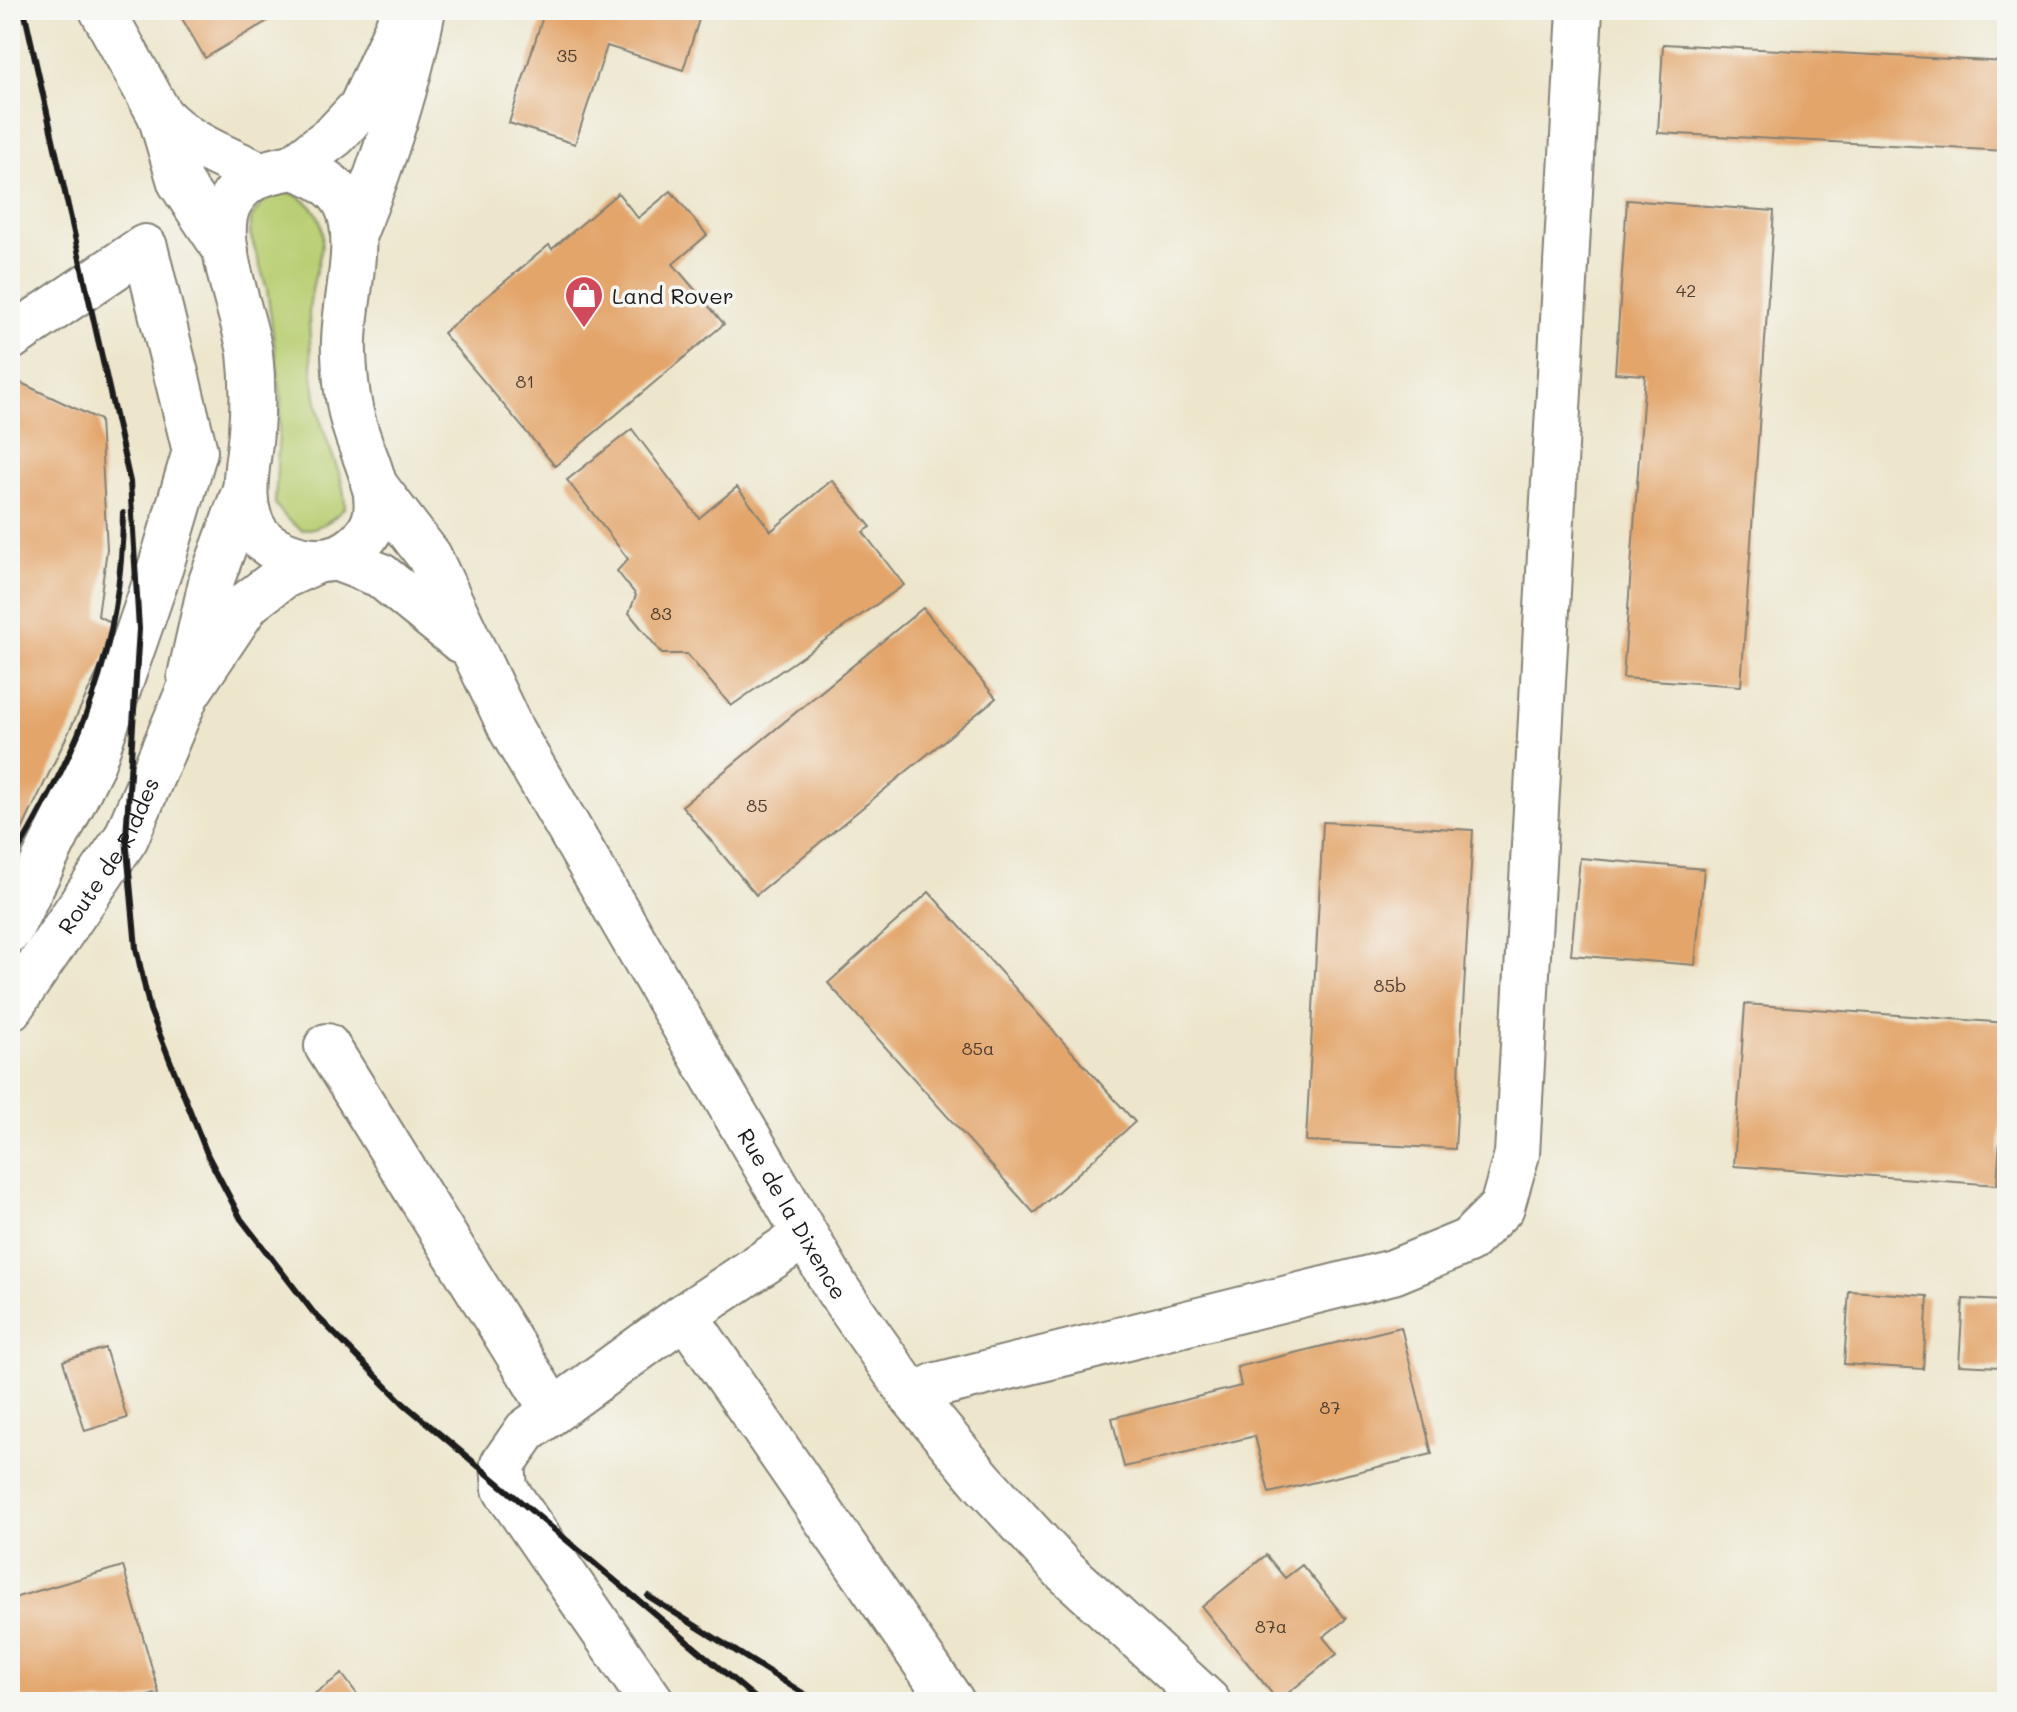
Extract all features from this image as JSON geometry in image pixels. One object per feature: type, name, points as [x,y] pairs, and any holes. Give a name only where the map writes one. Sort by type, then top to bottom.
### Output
[{"type":"street","points":[[102,10],[160,115],[180,182],[226,251]]},
{"type":"street","points":[[326,559],[293,556],[267,544],[255,531],[244,492],[251,430],[250,353],[226,251],[223,223],[231,200],[335,135],[361,107],[405,10]]},
{"type":"street","points":[[373,483],[355,430],[343,352],[354,234],[376,179],[411,72],[423,10]]},
{"type":"street","points":[[912,1396],[944,1383],[1393,1272],[1468,1241],[1502,1207],[1517,1154],[1580,10]]},
{"type":"street","points":[[160,115],[195,143],[276,171],[315,174],[335,188],[346,205],[354,234]]},
{"type":"street","points":[[10,338],[145,247],[195,451],[161,566],[93,762],[10,930]]},
{"type":"street","name":"Rue de la Dixence","points":[[373,483],[429,556],[527,758],[804,1236],[912,1396],[982,1481],[1063,1569],[1208,1702]]},
{"type":"street","name":"Route de Riddes","points":[[187,694],[248,603],[282,577],[357,546],[368,533],[376,513],[373,483]]},
{"type":"street","name":"Route de Riddes","points":[[13,998],[126,838],[187,694],[211,582],[244,492]]},
{"type":"street","name":"Rue de la Dixence","points":[[326,559],[380,575],[436,617],[473,652]]},
{"type":"street","points":[[327,1046],[553,1411]]},
{"type":"street","points":[[652,1702],[505,1489],[503,1464],[526,1431],[685,1315],[804,1236]]},
{"type":"street","points":[[685,1315],[952,1702]]},
{"type":"green space","points":[[291,193],[308,204],[318,216],[322,230],[309,316],[311,358],[319,412],[340,476],[345,507],[326,523],[302,530],[287,519],[275,504],[281,396],[267,289],[250,234],[251,219],[261,204],[273,194]]},
{"type":"building","points":[[177,10],[286,10],[205,58]]},
{"type":"building","points":[[545,10],[702,10],[683,70],[607,46],[575,144],[509,123]]},
{"type":"building","points":[[1663,44],[2007,62],[2007,151],[1658,133]]},
{"type":"building","name":"Land Rover","points":[[671,191],[707,235],[673,264],[724,324],[555,466],[443,333],[549,245],[552,249],[618,193],[638,218]]},
{"type":"building","points":[[1627,200],[1774,211],[1741,686],[1623,678],[1645,375],[1615,373]]},
{"type":"building","points":[[19,382],[100,420],[107,549],[98,616],[119,627],[10,855],[10,401]]},
{"type":"building","points":[[632,429],[699,518],[737,487],[771,531],[832,480],[871,527],[863,532],[904,585],[731,706],[687,654],[662,654],[629,613],[636,595],[617,571],[628,559],[567,480]]},
{"type":"building","points":[[923,608],[996,698],[756,895],[682,806]]},
{"type":"building","points":[[1323,822],[1473,830],[1455,1149],[1306,1141]]},
{"type":"building","points":[[1580,858],[1704,869],[1695,965],[1571,955]]},
{"type":"building","points":[[929,892],[1135,1122],[1034,1213],[828,983]]},
{"type":"building","points":[[1745,1004],[2007,1023],[1997,1185],[1734,1166]]},
{"type":"building","points":[[1849,1291],[1928,1296],[1923,1369],[1844,1364]]},
{"type":"building","points":[[1963,1299],[2005,1301],[2001,1367],[1959,1365]]},
{"type":"building","points":[[1401,1327],[1432,1454],[1269,1493],[1255,1436],[1124,1467],[1112,1418],[1241,1386],[1237,1367]]},
{"type":"building","points":[[105,1348],[127,1418],[85,1431],[63,1361]]},
{"type":"building","points":[[1266,1555],[1285,1578],[1302,1565],[1346,1619],[1323,1637],[1337,1654],[1278,1701],[1202,1607]]},
{"type":"building","points":[[123,1566],[159,1693],[129,1702],[10,1702],[10,1599]]},
{"type":"building","points":[[342,1674],[363,1702],[303,1702]]},
{"type":"railway","points":[[24,10],[130,482],[139,629],[126,838],[136,948],[150,1010],[208,1156],[241,1219],[313,1312],[404,1404],[760,1702]]},
{"type":"railway","points":[[10,865],[57,779],[92,697],[115,611],[123,513]]},
{"type":"railway","points":[[648,1596],[817,1702]]},
{"type":"place","name":"Land Rover","points":[[584,329]]}]
